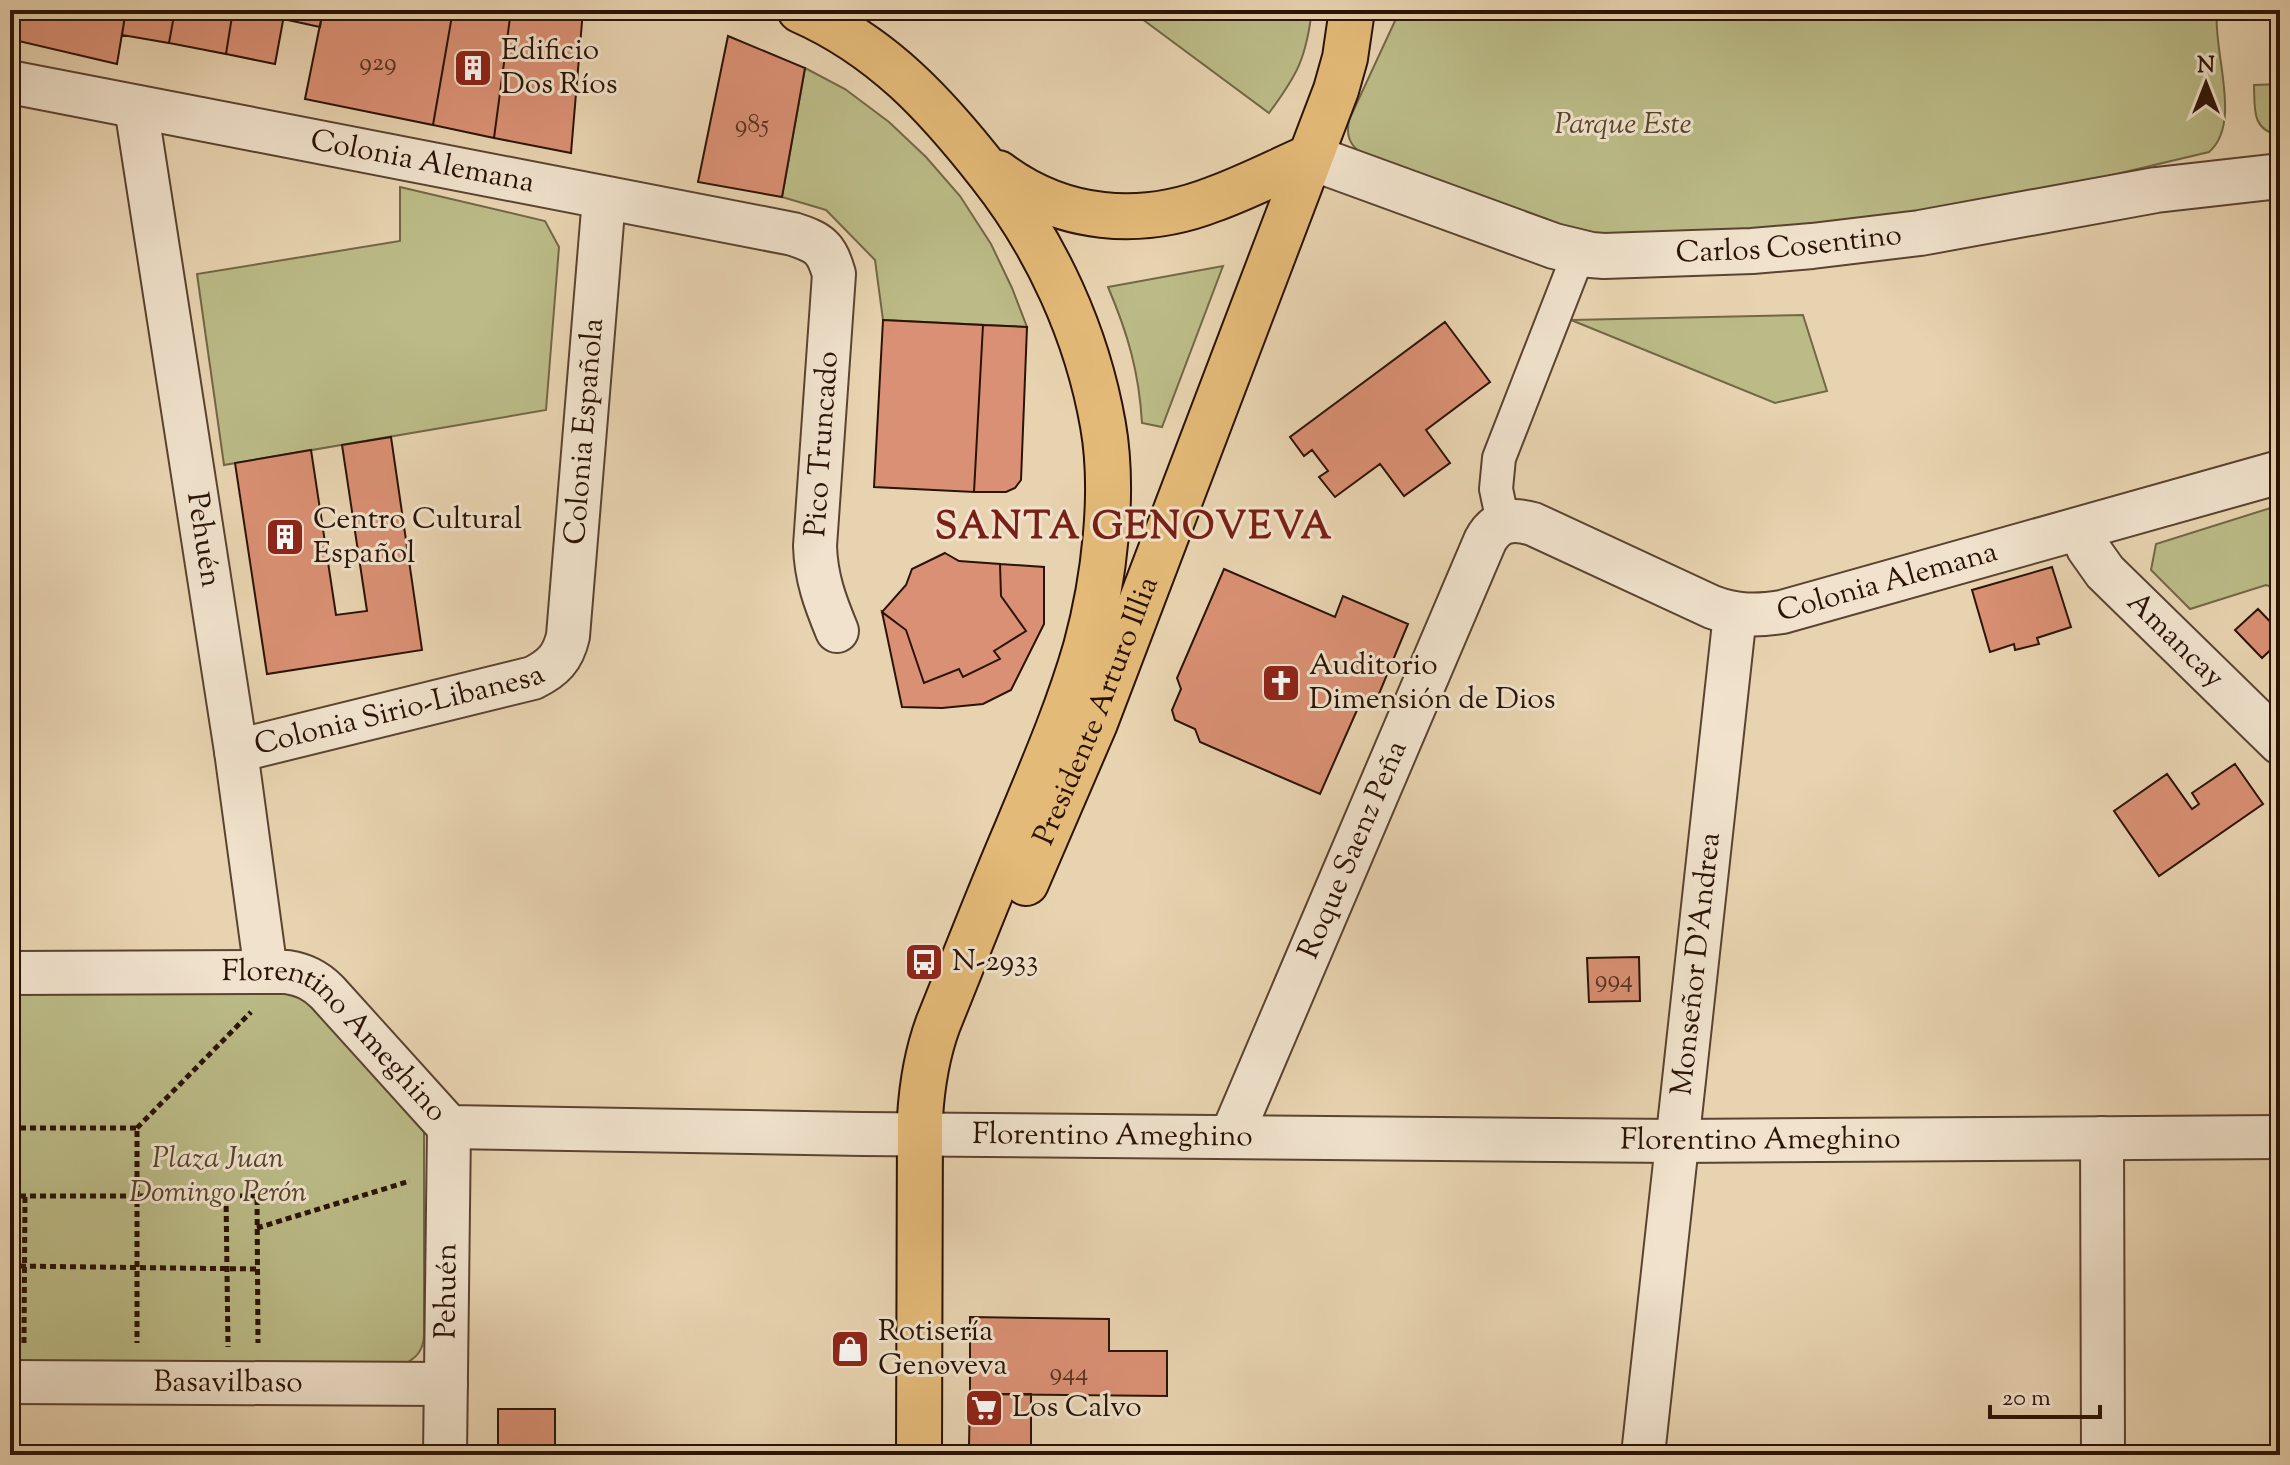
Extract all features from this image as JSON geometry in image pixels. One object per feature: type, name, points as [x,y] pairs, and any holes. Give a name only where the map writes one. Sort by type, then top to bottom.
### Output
[{"type":"main road","points":[[800,10],[856,39],[895,68],[932,103],[977,157],[1014,185],[1045,201],[1078,211],[1110,216],[1144,216],[1179,210],[1201,204],[1310,157]]},
{"type":"main road","points":[[1345,58],[1352,10]]},
{"type":"main road","points":[[1345,58],[1378,10]]},
{"type":"main road","name":"Presidente Arturo Illia","points":[[920,1135],[938,1080],[1083,753],[1336,90],[1345,58]]},
{"type":"main road","name":"Presidente Arturo Illia","points":[[919,1455],[920,1135],[923,1083],[933,1037],[1054,737],[1086,646],[1097,602],[1107,519],[1103,427],[1081,344],[1059,287],[1033,235],[977,157]]},
{"type":"street","name":"Colonia Alemana","points":[[10,82],[793,234],[813,241],[828,255]]},
{"type":"street","name":"Pehuén","points":[[136,107],[236,751],[264,987]]},
{"type":"street","points":[[2117,197],[2280,152]]},
{"type":"street","name":"Carlos Cosentino","points":[[1310,157],[1554,246],[1579,253],[1619,256],[1812,246],[1920,233],[2117,197],[2280,176]]},
{"type":"street","name":"Colonia Española","points":[[558,662],[568,636],[604,198]]},
{"type":"street","points":[[1503,522],[1496,489],[1499,458],[1579,253]]},
{"type":"street","name":"Pico Truncado","points":[[828,255],[834,274],[834,293],[815,546],[822,595],[837,631]]},
{"type":"street","name":"Colonia Alemana","points":[[1503,522],[1512,520],[1533,524],[1700,602],[1735,614],[1759,615],[1782,612],[2280,472]]},
{"type":"street","name":"Roque Saenz Peña","points":[[1231,1137],[1485,541],[1503,522]]},
{"type":"street","name":"Amancay","points":[[2080,529],[2088,548],[2105,572],[2280,743]]},
{"type":"street","name":"Monseñor D'Andrea","points":[[1643,1455],[1735,614]]},
{"type":"street","name":"Colonia Sirio-Libanesa","points":[[236,751],[533,678],[558,662]]},
{"type":"street","name":"Florentino Ameghino","points":[[10,973],[264,987],[295,973],[317,982],[449,1127],[920,1135],[1677,1141],[2280,1137]]},
{"type":"street","name":"Pehuén","points":[[445,1455],[449,1127]]},
{"type":"street","points":[[2102,1138],[2103,1455]]},
{"type":"street","name":"Basavilbaso","points":[[17,1365],[446,1384]]},
{"type":"path","points":[[137,1348],[137,1128],[264,987]]},
{"type":"path","points":[[10,1128],[137,1128]]},
{"type":"path","points":[[257,1228],[412,1181]]},
{"type":"path","points":[[10,1196],[257,1196],[258,1348]]},
{"type":"path","points":[[17,1365],[25,1196]]},
{"type":"path","points":[[226,1196],[228,1348],[243,1348]]},
{"type":"path","points":[[10,1266],[257,1269]]},
{"type":"green space","points":[[1130,10],[1312,10],[1299,65],[1269,113]]},
{"type":"green space","name":"Parque Este","points":[[1400,10],[2217,10],[2224,123],[2219,139],[2209,152],[1986,205],[1849,225],[1585,236],[1361,153],[1351,143],[1349,120]]},
{"type":"green space","points":[[805,68],[845,89],[889,122],[926,157],[960,196],[991,244],[1027,327],[883,320],[875,260],[826,210],[782,197]]},
{"type":"green space","points":[[2280,84],[2279,135],[2263,128],[2256,117],[2254,85]]},
{"type":"green space","points":[[400,187],[545,221],[559,247],[546,410],[224,465],[197,274],[400,241]]},
{"type":"green space","points":[[1223,266],[1162,427],[1142,423],[1131,354],[1108,287]]},
{"type":"green space","points":[[1803,315],[1827,391],[1775,403],[1571,320]]},
{"type":"green space","points":[[2280,505],[2280,590],[2266,585],[2190,609],[2151,570],[2156,544]]},
{"type":"green space","name":"Plaza Juan Domingo Perón","points":[[10,990],[302,992],[424,1127],[424,1336],[416,1356],[404,1364],[10,1364]]},
{"type":"building","points":[[10,10],[126,10],[117,64],[10,39]]},
{"type":"building","points":[[126,10],[175,10],[169,43],[122,35]]},
{"type":"building","points":[[175,10],[233,10],[226,54],[169,43]]},
{"type":"building","points":[[233,10],[285,10],[275,64],[226,54]]},
{"type":"building","points":[[285,10],[323,10],[320,27],[283,19]]},
{"type":"building","points":[[323,10],[453,10],[433,125],[305,99]]},
{"type":"building","name":"Edificio Dos Ríos","points":[[453,10],[511,10],[494,138],[433,125]]},
{"type":"building","points":[[511,10],[583,10],[571,153],[494,138]]},
{"type":"building","points":[[728,36],[805,68],[782,197],[698,182]]},
{"type":"building","points":[[883,320],[983,325],[974,492],[874,487]]},
{"type":"building","points":[[1445,322],[1490,382],[1426,430],[1450,463],[1404,496],[1380,464],[1335,497],[1319,477],[1328,471],[1312,450],[1304,456],[1290,437]]},
{"type":"building","points":[[983,325],[1027,327],[1021,480],[1015,488],[1006,492],[974,492]]},
{"type":"building","name":"Centro Cultural Español","points":[[391,437],[422,650],[267,674],[235,463],[311,450],[336,615],[367,611],[342,445]]},
{"type":"building","points":[[945,553],[959,561],[1000,564],[1001,596],[1026,631],[994,651],[1000,659],[963,677],[959,669],[924,683],[906,630],[882,612],[906,585],[912,569]]},
{"type":"building","points":[[1000,564],[1044,567],[1044,624],[1011,690],[983,704],[942,708],[902,707],[882,612],[906,630],[924,683],[959,669],[963,677],[1000,659],[994,651],[1026,631],[1001,596]]},
{"type":"building","points":[[2052,567],[2071,627],[2037,638],[2039,644],[2015,650],[2014,644],[1990,652],[1972,590]]},
{"type":"building","name":"Auditorio Dimensión de Dios","points":[[1224,569],[1335,617],[1343,596],[1408,624],[1374,706],[1361,701],[1320,794],[1200,742],[1195,729],[1175,720],[1172,710],[1181,689],[1177,678]]},
{"type":"building","points":[[2258,609],[2280,632],[2280,641],[2262,658],[2235,630]]},
{"type":"building","points":[[2235,764],[2263,804],[2159,876],[2114,811],[2167,774],[2192,809],[2199,804],[2192,793]]},
{"type":"building","points":[[1639,957],[1640,1001],[1589,1002],[1587,958]]},
{"type":"building","points":[[970,1317],[1109,1319],[1109,1351],[1167,1351],[1167,1396],[970,1394]]},
{"type":"building","points":[[970,1394],[1031,1394],[1031,1446],[969,1446]]},
{"type":"building","points":[[498,1409],[555,1409],[555,1447],[498,1447]]},
{"type":"place","name":"Edificio Dos Ríos","points":[[473,68]]},
{"type":"place","name":"Centro Cultural Español","points":[[285,537]]},
{"type":"place","name":"Auditorio Dimensión de Dios","points":[[1281,683]]},
{"type":"place","name":"N-2933","points":[[924,962]]},
{"type":"place","name":"Rotisería Genoveva","points":[[850,1349]]},
{"type":"place","name":"Los Calvo","points":[[984,1408]]},
{"type":"district","name":"SANTA GENOVEVA","points":[[1134,529]]}]
